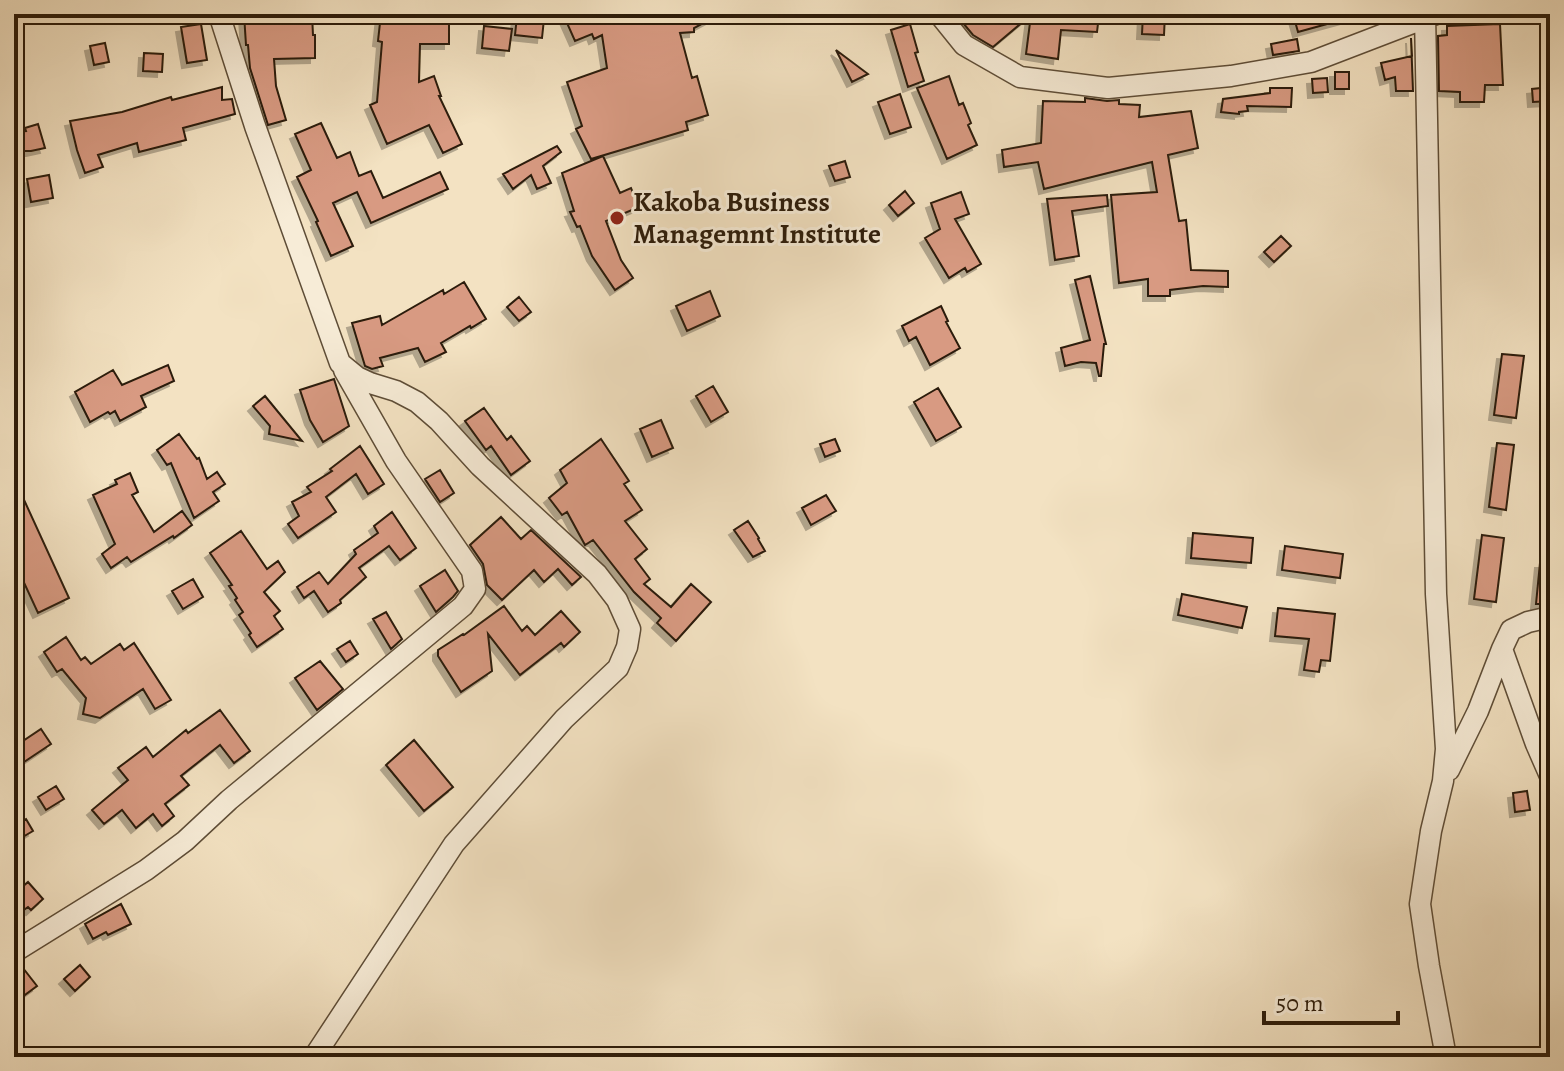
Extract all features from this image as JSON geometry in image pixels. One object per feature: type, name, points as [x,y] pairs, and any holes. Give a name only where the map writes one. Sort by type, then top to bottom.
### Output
[{"type":"street","points":[[14,952],[146,870],[185,841],[229,800],[463,606],[475,589],[468,563],[396,461],[340,363],[255,126],[219,14]]},
{"type":"street","points":[[939,14],[964,45],[1020,77],[1108,88],[1231,76],[1311,62],[1429,15],[1436,594],[1446,749],[1420,904],[1446,1057]]},
{"type":"street","points":[[314,1057],[454,844],[564,719],[618,668],[627,647],[630,629],[617,600],[597,574],[480,466],[439,421],[417,402],[357,377],[340,363]]},
{"type":"street","points":[[1443,781],[1478,711],[1511,630],[1550,617]]},
{"type":"street","points":[[1502,649],[1550,776]]},
{"type":"building","points":[[244,14],[312,14],[315,58],[274,59],[276,86],[286,120],[268,125],[250,68]]},
{"type":"building","points":[[381,14],[449,14],[449,44],[420,44],[419,82],[434,76],[439,96],[462,144],[443,153],[429,125],[387,144],[370,105],[377,102]]},
{"type":"building","points":[[563,14],[720,14],[694,28],[694,32],[680,33],[692,78],[697,76],[708,115],[686,122],[688,130],[591,159],[576,129],[582,126],[567,82],[607,68],[602,35],[594,39],[592,34],[575,41]]},
{"type":"building","points":[[973,14],[1099,15],[1097,32],[1061,30],[1058,59],[1026,54],[1031,15],[993,47],[973,35],[963,23]]},
{"type":"building","points":[[1143,14],[1165,14],[1164,35],[1142,34]]},
{"type":"building","points":[[1293,14],[1348,14],[1349,18],[1298,32]]},
{"type":"building","points":[[517,16],[544,19],[542,38],[515,35]]},
{"type":"building","points":[[201,24],[207,60],[187,63],[181,27]]},
{"type":"building","points":[[910,24],[924,81],[908,87],[891,30]]},
{"type":"building","points":[[1500,24],[1503,85],[1485,85],[1484,102],[1460,102],[1460,92],[1439,91],[1438,36],[1447,35],[1447,26]]},
{"type":"building","points":[[484,26],[512,29],[509,51],[482,48]]},
{"type":"building","points":[[1297,39],[1299,51],[1273,55],[1271,44]]},
{"type":"building","points":[[105,43],[109,62],[94,65],[90,46]]},
{"type":"building","points":[[836,50],[868,74],[852,82]]},
{"type":"building","points":[[144,53],[163,54],[162,72],[143,71]]},
{"type":"building","points":[[1412,56],[1413,91],[1396,91],[1395,77],[1385,80],[1381,63]]},
{"type":"building","points":[[1335,72],[1349,72],[1349,89],[1335,89]]},
{"type":"building","points":[[949,76],[959,105],[963,103],[977,145],[947,159],[917,88]]},
{"type":"building","points":[[1327,78],[1328,92],[1313,93],[1312,79]]},
{"type":"building","points":[[222,87],[222,100],[232,99],[235,114],[183,128],[186,140],[139,152],[137,143],[98,155],[103,167],[85,173],[70,121],[122,112],[171,97],[172,100]]},
{"type":"building","points":[[1550,87],[1550,101],[1533,102],[1532,89]]},
{"type":"building","points":[[1270,88],[1292,88],[1291,107],[1247,106],[1248,111],[1239,114],[1221,112],[1223,99],[1270,93]]},
{"type":"building","points":[[900,94],[911,127],[890,134],[878,102]]},
{"type":"building","points":[[1085,98],[1140,105],[1139,117],[1191,111],[1198,148],[1168,155],[1179,221],[1186,220],[1191,270],[1228,271],[1228,287],[1203,286],[1170,290],[1170,296],[1148,296],[1148,279],[1119,283],[1111,195],[1157,192],[1152,162],[1044,189],[1038,162],[1004,167],[1002,150],[1041,143],[1043,101],[1085,102]]},
{"type":"building","points":[[321,123],[337,158],[350,152],[359,176],[371,171],[383,198],[440,172],[448,189],[371,223],[357,192],[333,203],[353,246],[331,256],[297,177],[311,170],[295,134]]},
{"type":"building","points":[[38,124],[45,148],[14,151],[14,132],[26,131],[25,128]]},
{"type":"building","points":[[557,146],[561,152],[543,166],[551,183],[537,189],[531,175],[513,189],[503,174]]},
{"type":"building","points":[[603,156],[620,193],[631,188],[639,207],[606,221],[621,260],[633,278],[615,290],[592,256],[580,226],[577,227],[570,212],[574,211],[562,173]]},
{"type":"building","points":[[845,161],[850,177],[835,181],[829,166]]},
{"type":"building","points":[[49,175],[53,198],[31,202],[27,179]]},
{"type":"building","points":[[905,191],[914,203],[898,216],[889,205]]},
{"type":"building","points":[[961,192],[969,214],[955,219],[981,264],[967,272],[965,268],[949,278],[925,238],[940,229],[931,203]]},
{"type":"building","points":[[1107,195],[1108,206],[1072,211],[1079,256],[1055,260],[1047,199]]},
{"type":"building","points":[[1281,236],[1291,246],[1274,262],[1264,252]]},
{"type":"building","points":[[1090,276],[1106,344],[1101,376],[1096,363],[1081,362],[1065,366],[1061,348],[1090,340],[1075,280]]},
{"type":"building","points":[[464,282],[486,319],[441,343],[446,352],[425,362],[418,348],[380,358],[383,366],[372,369],[365,366],[352,323],[380,316],[382,325],[443,290],[444,294]]},
{"type":"building","points":[[710,291],[720,316],[687,331],[676,306]]},
{"type":"building","points":[[519,297],[531,312],[519,321],[507,307]]},
{"type":"building","points":[[941,306],[960,348],[930,365],[916,337],[909,341],[902,326]]},
{"type":"building","points":[[1502,354],[1524,356],[1516,418],[1494,415]]},
{"type":"building","points":[[168,365],[174,381],[141,396],[146,407],[120,421],[115,411],[90,422],[75,392],[113,370],[122,385]]},
{"type":"building","points":[[334,379],[349,426],[323,442],[310,420],[300,390]]},
{"type":"building","points":[[713,386],[728,412],[711,422],[696,396]]},
{"type":"building","points":[[938,388],[961,427],[936,441],[914,402]]},
{"type":"building","points":[[265,396],[302,441],[269,434],[270,426],[253,406]]},
{"type":"building","points":[[484,408],[507,440],[511,436],[530,461],[511,475],[491,446],[486,450],[465,421]]},
{"type":"building","points":[[661,420],[673,448],[652,457],[640,429]]},
{"type":"building","points":[[179,434],[199,458],[207,479],[217,472],[225,484],[213,492],[219,501],[194,518],[171,463],[167,465],[157,450]]},
{"type":"building","points":[[601,439],[629,481],[624,484],[642,510],[625,521],[647,549],[635,559],[650,579],[644,584],[671,607],[691,584],[711,602],[676,641],[657,623],[661,618],[634,592],[593,540],[585,545],[567,512],[562,515],[549,498],[567,483],[560,470]]},
{"type":"building","points":[[835,439],[840,451],[825,457],[820,444]]},
{"type":"building","points":[[1497,443],[1514,445],[1506,510],[1489,507]]},
{"type":"building","points":[[360,446],[384,484],[368,494],[356,474],[326,497],[336,512],[298,538],[288,524],[299,516],[292,502],[311,492],[307,487],[332,471],[330,469]]},
{"type":"building","points":[[440,470],[454,493],[440,502],[425,479]]},
{"type":"building","points":[[130,473],[138,492],[132,495],[154,532],[182,511],[192,525],[131,562],[127,557],[111,568],[102,554],[115,544],[93,495],[117,484],[115,480]]},
{"type":"building","points":[[14,478],[69,598],[38,613],[14,561]]},
{"type":"building","points":[[826,495],[836,511],[811,525],[802,508]]},
{"type":"building","points":[[392,512],[416,548],[400,560],[389,546],[359,568],[366,577],[328,612],[314,591],[304,598],[297,587],[319,572],[328,584],[356,554],[354,550],[378,533],[374,526]]},
{"type":"building","points":[[501,517],[521,539],[531,530],[581,577],[572,585],[558,569],[544,582],[534,570],[502,600],[487,585],[483,564],[470,545]]},
{"type":"building","points":[[748,521],[765,551],[753,557],[734,530]]},
{"type":"building","points":[[241,531],[267,569],[278,561],[285,572],[264,592],[280,611],[274,616],[283,629],[257,647],[239,615],[243,612],[229,586],[232,585],[210,553]]},
{"type":"building","points":[[1193,533],[1253,538],[1251,563],[1191,558]]},
{"type":"building","points":[[1482,535],[1504,538],[1496,602],[1474,599]]},
{"type":"building","points":[[1285,546],[1343,554],[1340,578],[1282,570]]},
{"type":"building","points":[[1540,563],[1550,563],[1550,604],[1536,604]]},
{"type":"building","points":[[445,570],[458,591],[436,612],[420,586]]},
{"type":"building","points":[[193,579],[203,597],[183,609],[172,591]]},
{"type":"building","points":[[1182,594],[1247,607],[1242,628],[1178,615]]},
{"type":"building","points":[[504,606],[522,631],[527,626],[535,635],[561,611],[580,632],[564,647],[561,643],[520,675],[488,634],[492,671],[461,692],[438,656],[438,650]]},
{"type":"building","points":[[1278,608],[1335,614],[1330,661],[1321,660],[1319,672],[1304,670],[1309,639],[1275,636]]},
{"type":"building","points":[[386,612],[402,639],[391,649],[373,619]]},
{"type":"building","points":[[66,637],[81,660],[85,657],[91,664],[120,644],[124,650],[134,643],[171,700],[155,709],[143,689],[100,718],[83,714],[86,698],[62,669],[57,672],[44,652]]},
{"type":"building","points":[[350,641],[358,654],[346,662],[337,649]]},
{"type":"building","points":[[320,661],[343,689],[317,710],[295,678]]},
{"type":"building","points":[[220,710],[250,751],[234,763],[220,745],[181,776],[189,785],[165,804],[174,816],[162,826],[153,814],[136,828],[122,810],[104,824],[92,810],[128,780],[118,768],[146,747],[153,757],[186,730],[188,733]]},
{"type":"building","points":[[41,729],[51,744],[21,764],[14,754],[14,747]]},
{"type":"building","points":[[414,740],[453,787],[424,811],[386,765]]},
{"type":"building","points":[[56,786],[64,799],[46,810],[38,797]]},
{"type":"building","points":[[1527,791],[1530,810],[1515,812],[1513,793]]},
{"type":"building","points":[[26,819],[33,831],[14,842],[14,826]]},
{"type":"building","points":[[28,882],[43,899],[31,910],[28,907],[14,917],[14,894]]},
{"type":"building","points":[[121,904],[131,924],[93,939],[85,924]]},
{"type":"building","points":[[80,965],[90,977],[75,991],[64,979]]},
{"type":"building","points":[[23,968],[37,986],[14,1003],[14,975]]},
{"type":"place","name":"Kakoba Business Managemnt Institute","points":[[617,218]]}]
